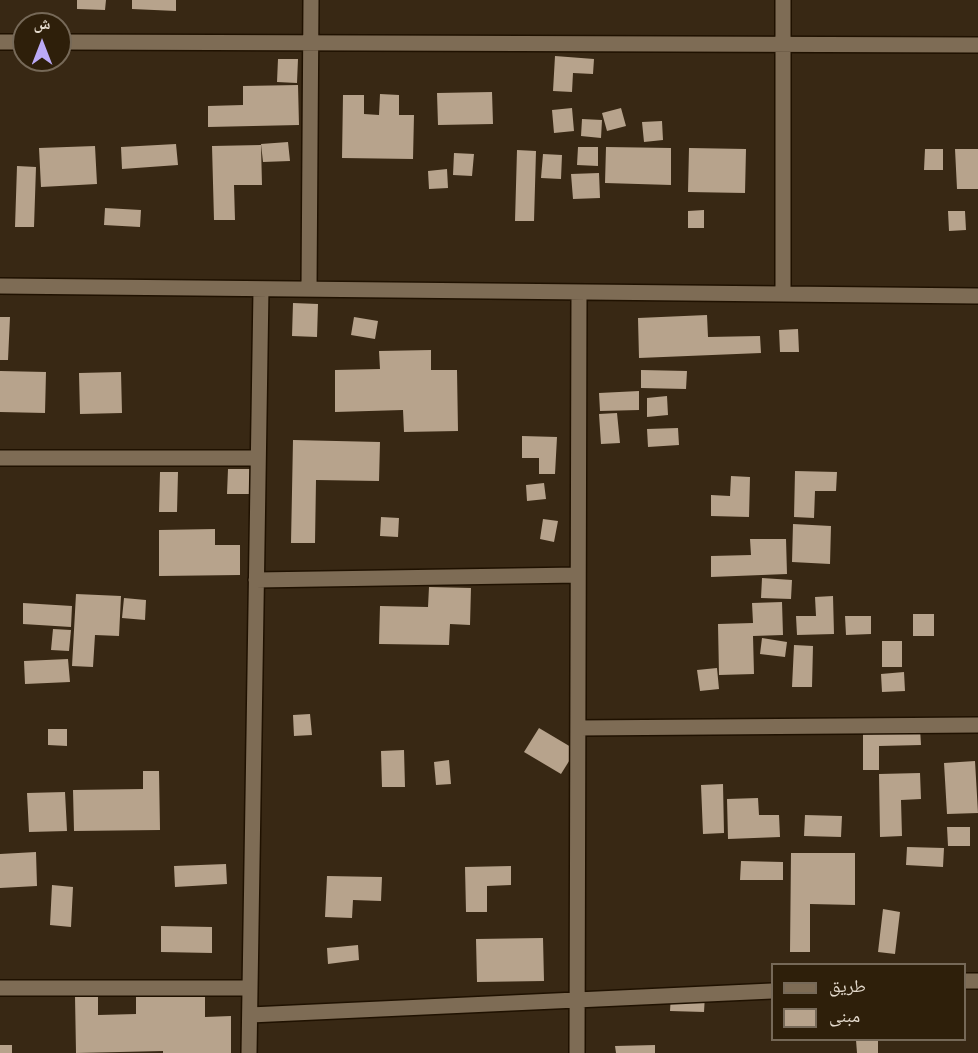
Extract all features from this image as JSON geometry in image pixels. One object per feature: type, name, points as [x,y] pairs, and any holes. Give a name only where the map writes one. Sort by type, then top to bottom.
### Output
[{"type":"street","points":[[309,289],[311,0]]},
{"type":"street","points":[[783,0],[783,294]]},
{"type":"street","points":[[72,42],[978,45]]},
{"type":"street","points":[[0,286],[978,296]]},
{"type":"street","points":[[249,1053],[261,289]]},
{"type":"street","points":[[577,1053],[579,292]]},
{"type":"street","points":[[0,459],[258,459]]},
{"type":"street","points":[[256,580],[578,575]]},
{"type":"street","points":[[578,728],[978,725]]},
{"type":"street","points":[[0,988],[250,988]]},
{"type":"street","points":[[250,1015],[771,991]]},
{"type":"building","points":[[77,0],[106,0],[105,10],[77,9]]},
{"type":"building","points":[[132,0],[176,0],[176,11],[132,9]]},
{"type":"building","points":[[555,56],[594,59],[593,74],[573,73],[572,92],[553,91]]},
{"type":"building","points":[[278,59],[298,59],[297,83],[277,82]]},
{"type":"building","points":[[298,85],[299,125],[208,127],[208,106],[243,105],[243,86]]},
{"type":"building","points":[[492,92],[493,124],[438,125],[437,93]]},
{"type":"building","points":[[380,94],[399,95],[399,115],[414,115],[413,159],[342,158],[343,95],[364,95],[364,114],[379,115]]},
{"type":"building","points":[[572,108],[574,131],[554,133],[552,110]]},
{"type":"building","points":[[621,108],[626,126],[607,131],[602,113]]},
{"type":"building","points":[[582,119],[602,120],[601,138],[581,136]]},
{"type":"building","points":[[662,121],[663,140],[644,142],[642,122]]},
{"type":"building","points":[[288,142],[290,161],[263,162],[261,144]]},
{"type":"building","points":[[176,144],[178,165],[122,169],[121,147]]},
{"type":"building","points":[[261,145],[262,185],[234,185],[235,220],[214,220],[212,146]]},
{"type":"building","points":[[95,146],[97,184],[41,187],[39,148]]},
{"type":"building","points":[[578,147],[598,147],[598,166],[577,165]]},
{"type":"building","points":[[606,147],[671,148],[671,185],[605,183]]},
{"type":"building","points":[[689,148],[746,149],[745,193],[688,192]]},
{"type":"building","points":[[925,149],[943,149],[943,170],[924,170]]},
{"type":"building","points":[[955,149],[978,149],[978,189],[957,189]]},
{"type":"building","points":[[517,150],[536,151],[534,221],[515,221]]},
{"type":"building","points":[[454,153],[474,154],[472,176],[453,175]]},
{"type":"building","points":[[543,154],[562,155],[561,179],[541,178]]},
{"type":"building","points":[[17,166],[36,167],[34,227],[15,227]]},
{"type":"building","points":[[447,169],[448,188],[429,189],[428,171]]},
{"type":"building","points":[[599,173],[600,198],[573,199],[571,174]]},
{"type":"building","points":[[105,208],[141,210],[140,227],[104,225]]},
{"type":"building","points":[[704,210],[704,228],[688,228],[688,211]]},
{"type":"building","points":[[948,211],[965,211],[966,230],[949,231]]},
{"type":"building","points":[[293,303],[318,304],[317,337],[292,336]]},
{"type":"building","points":[[707,315],[708,337],[760,336],[761,353],[639,358],[638,318]]},
{"type":"building","points":[[0,317],[10,317],[8,360],[0,360]]},
{"type":"building","points":[[354,317],[378,321],[375,339],[351,335]]},
{"type":"building","points":[[798,329],[799,352],[780,352],[779,330]]},
{"type":"building","points":[[431,350],[431,370],[457,370],[458,431],[404,432],[403,410],[335,412],[335,370],[380,369],[379,351]]},
{"type":"building","points":[[641,370],[687,371],[686,389],[641,388]]},
{"type":"building","points":[[0,371],[46,372],[45,413],[0,412]]},
{"type":"building","points":[[121,372],[122,413],[80,414],[79,373]]},
{"type":"building","points":[[639,391],[639,410],[600,411],[599,393]]},
{"type":"building","points":[[667,396],[668,415],[647,417],[647,398]]},
{"type":"building","points":[[617,413],[620,443],[601,444],[599,414]]},
{"type":"building","points":[[678,428],[679,445],[648,447],[647,429]]},
{"type":"building","points":[[522,436],[557,437],[555,474],[539,474],[539,458],[522,458]]},
{"type":"building","points":[[293,440],[380,442],[379,481],[316,480],[315,543],[291,543]]},
{"type":"building","points":[[228,469],[250,469],[250,494],[227,494]]},
{"type":"building","points":[[795,471],[837,472],[836,491],[815,491],[814,518],[794,517]]},
{"type":"building","points":[[160,472],[178,472],[177,512],[159,512]]},
{"type":"building","points":[[731,476],[750,477],[749,517],[711,516],[711,495],[730,496]]},
{"type":"building","points":[[544,483],[546,499],[527,501],[526,485]]},
{"type":"building","points":[[381,517],[399,518],[398,537],[380,536]]},
{"type":"building","points":[[543,519],[558,521],[554,542],[540,539]]},
{"type":"building","points":[[793,524],[831,526],[830,564],[792,562]]},
{"type":"building","points":[[215,529],[215,545],[240,545],[240,575],[159,576],[159,530]]},
{"type":"building","points":[[750,539],[786,539],[787,574],[711,577],[711,556],[751,555]]},
{"type":"building","points":[[762,578],[792,580],[791,599],[761,598]]},
{"type":"building","points":[[429,587],[471,588],[470,625],[450,624],[449,645],[379,644],[380,606],[428,607]]},
{"type":"building","points":[[76,594],[121,596],[119,636],[95,635],[93,667],[72,666]]},
{"type":"building","points":[[833,596],[834,634],[797,635],[796,616],[816,616],[815,597]]},
{"type":"building","points":[[124,598],[146,600],[145,620],[122,618]]},
{"type":"building","points":[[782,602],[783,635],[753,636],[754,674],[719,675],[718,624],[753,623],[752,603]]},
{"type":"building","points":[[23,603],[72,606],[71,627],[23,624]]},
{"type":"building","points":[[913,614],[934,614],[934,636],[913,636]]},
{"type":"building","points":[[845,616],[871,616],[871,634],[846,635]]},
{"type":"building","points":[[53,629],[71,630],[69,651],[51,650]]},
{"type":"building","points":[[762,638],[787,642],[785,657],[760,654]]},
{"type":"building","points":[[882,641],[902,641],[902,667],[882,667]]},
{"type":"building","points":[[794,645],[813,646],[812,687],[792,687]]},
{"type":"building","points":[[68,659],[70,682],[25,684],[24,661]]},
{"type":"building","points":[[717,668],[719,689],[700,691],[697,670]]},
{"type":"building","points":[[904,672],[905,691],[882,692],[881,674]]},
{"type":"building","points":[[310,714],[312,735],[294,736],[293,715]]},
{"type":"building","points":[[539,728],[576,750],[561,774],[524,752]]},
{"type":"building","points":[[920,728],[921,745],[879,746],[879,770],[863,770],[863,729]]},
{"type":"building","points":[[48,729],[67,729],[67,746],[48,745]]},
{"type":"building","points":[[404,750],[405,787],[382,787],[381,751]]},
{"type":"building","points":[[449,760],[451,784],[436,785],[434,762]]},
{"type":"building","points":[[975,761],[978,813],[947,814],[944,763]]},
{"type":"building","points":[[143,771],[159,771],[160,830],[74,831],[73,790],[143,789]]},
{"type":"building","points":[[920,773],[921,799],[901,800],[902,836],[880,837],[879,774]]},
{"type":"building","points":[[723,784],[724,833],[703,834],[701,785]]},
{"type":"building","points":[[65,792],[67,831],[29,832],[27,793]]},
{"type":"building","points":[[758,798],[759,815],[779,815],[780,837],[728,839],[727,799]]},
{"type":"building","points":[[805,815],[842,816],[841,837],[804,836]]},
{"type":"building","points":[[947,827],[970,827],[970,846],[948,846]]},
{"type":"building","points":[[907,847],[944,848],[943,867],[906,865]]},
{"type":"building","points":[[36,852],[37,886],[0,888],[0,854]]},
{"type":"building","points":[[791,853],[855,853],[855,905],[810,904],[810,952],[790,952]]},
{"type":"building","points":[[741,861],[783,862],[783,880],[740,880]]},
{"type":"building","points":[[226,864],[227,884],[175,887],[174,866]]},
{"type":"building","points":[[511,866],[511,885],[487,886],[487,912],[466,912],[465,867]]},
{"type":"building","points":[[327,876],[382,877],[381,901],[353,900],[352,918],[325,917]]},
{"type":"building","points":[[52,885],[73,887],[71,927],[50,925]]},
{"type":"building","points":[[883,909],[900,912],[895,954],[878,952]]},
{"type":"building","points":[[161,926],[212,927],[212,953],[161,952]]},
{"type":"building","points":[[543,938],[544,981],[477,982],[476,939]]},
{"type":"building","points":[[358,945],[359,960],[328,964],[327,948]]},
{"type":"building","points":[[671,994],[705,995],[704,1012],[670,1011]]},
{"type":"building","points":[[205,995],[205,1017],[231,1016],[231,1053],[163,1053],[163,1051],[76,1053],[75,996],[98,996],[98,1015],[136,1014],[136,996]]},
{"type":"building","points":[[856,1041],[878,1041],[878,1053],[857,1053]]},
{"type":"building","points":[[0,1045],[12,1045],[12,1053],[0,1053]]},
{"type":"building","points":[[655,1045],[655,1053],[616,1053],[615,1046]]}]
